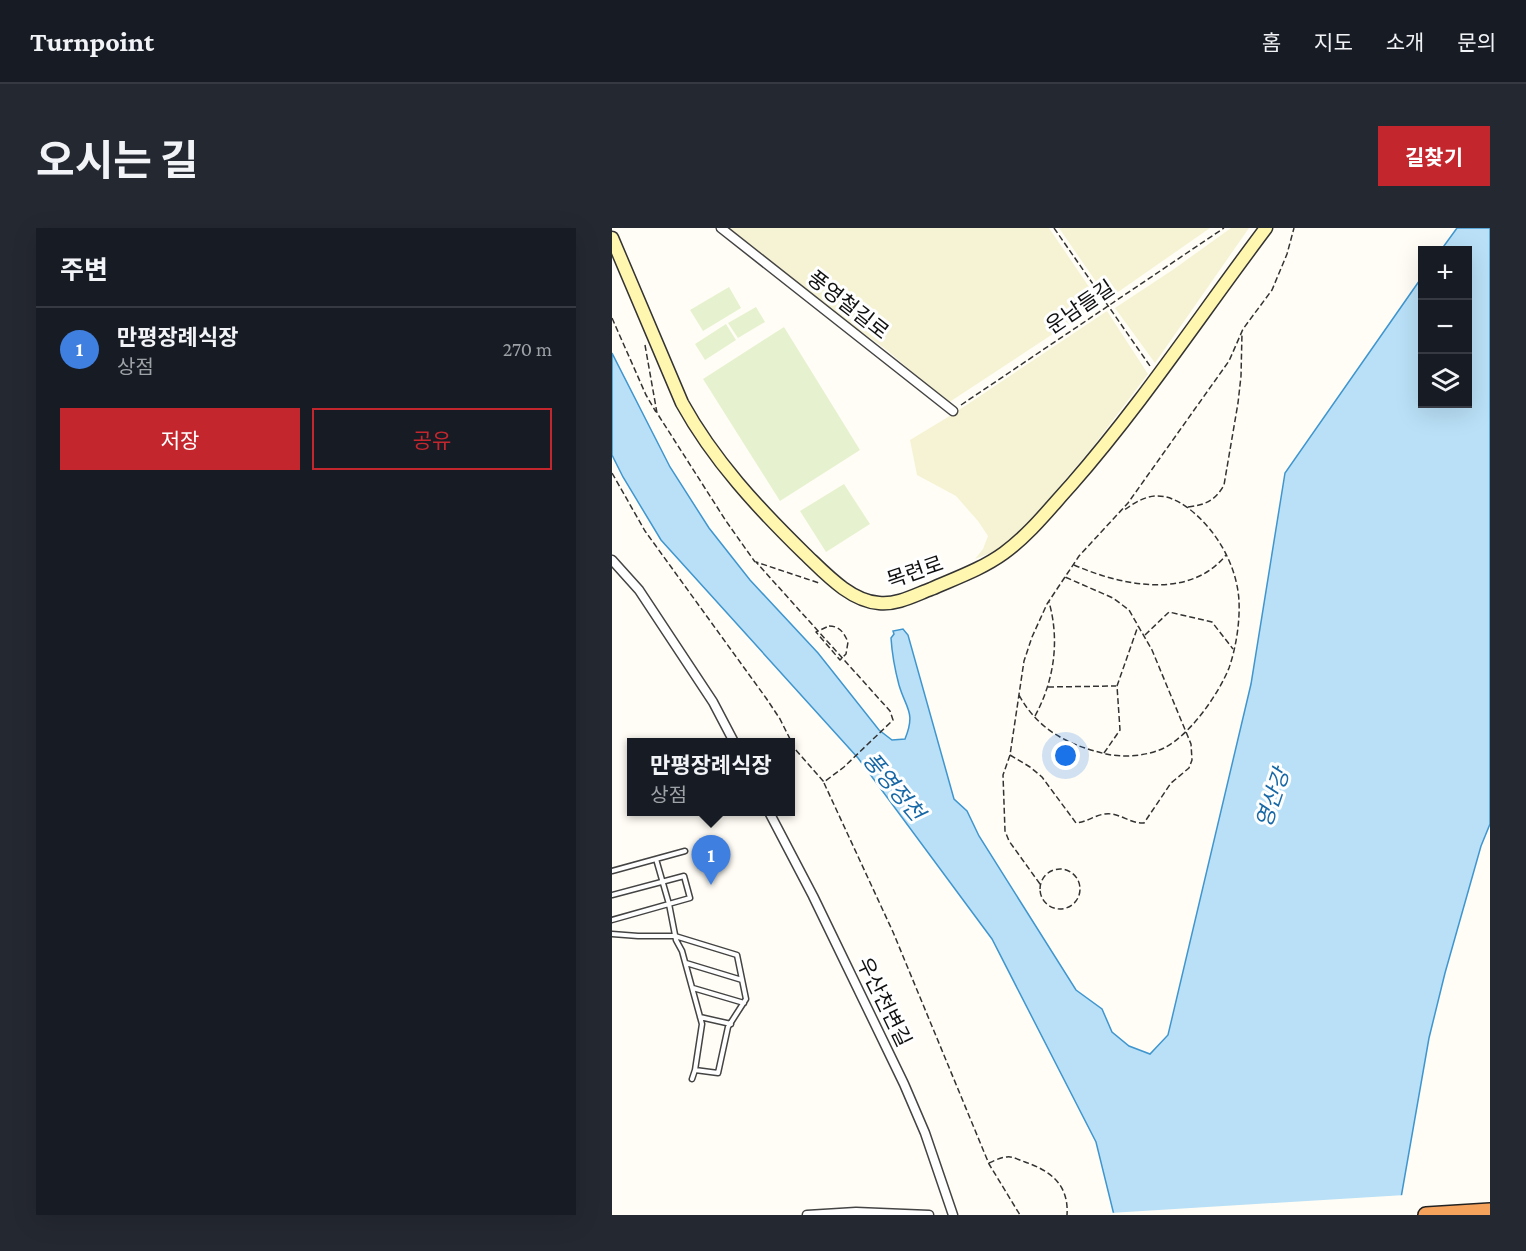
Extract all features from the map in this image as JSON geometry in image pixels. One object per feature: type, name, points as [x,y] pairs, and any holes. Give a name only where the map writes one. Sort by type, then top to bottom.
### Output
[{"type":"highway","points":[[1426,1215],[1490,1211]]},
{"type":"street","name":"풍영철길로","points":[[721,228],[953,411]]},
{"type":"street","name":"목련로","points":[[612,238],[682,403],[697,429],[731,476],[765,514],[825,573],[853,595],[865,600],[889,603],[910,598],[986,565],[1006,552],[1030,531],[1093,459],[1158,376],[1266,228]]},
{"type":"street","points":[[612,560],[639,590],[713,702],[732,738]]},
{"type":"street","name":"우산천변길","points":[[772,816],[904,1084],[925,1133],[953,1215]]},
{"type":"street","points":[[807,1215],[856,1212],[929,1215]]},
{"type":"lane","points":[[612,871],[685,850]]},
{"type":"lane","points":[[656,858],[675,936],[682,951],[702,1024],[696,1070],[692,1079]]},
{"type":"lane","points":[[612,895],[684,876],[690,898],[612,920]]},
{"type":"lane","points":[[612,933],[675,936],[737,955],[747,999],[731,1024],[718,1073],[696,1070]]},
{"type":"lane","points":[[685,963],[742,980]]},
{"type":"lane","points":[[692,988],[744,1003]]},
{"type":"lane","points":[[700,1017],[731,1024]]},
{"type":"path","points":[[1054,228],[1158,376]]},
{"type":"path","name":"운남들길","points":[[953,411],[1224,228]]},
{"type":"path","points":[[1040,884],[1047,873],[1052,870],[1066,870],[1077,878],[1080,892],[1073,904],[1061,909],[1049,906],[1041,896],[1040,884],[1009,841],[1005,831],[1003,775],[1010,755],[1018,694],[1027,651],[1049,601],[1073,564],[1121,512],[1223,370],[1242,331],[1272,290],[1287,254],[1294,228]]},
{"type":"path","points":[[612,318],[646,395],[726,521],[756,562],[890,711],[892,723],[824,782]]},
{"type":"path","points":[[1187,508],[1211,501],[1218,496],[1224,485],[1238,404],[1242,331]]},
{"type":"path","points":[[644,335],[657,412]]},
{"type":"path","points":[[612,473],[645,531],[766,698],[790,738]]},
{"type":"path","points":[[1018,694],[1034,717],[1064,740],[1113,756],[1141,755],[1164,748],[1186,732],[1206,709],[1228,670],[1234,649],[1239,601],[1235,574],[1210,529],[1178,501],[1160,494],[1144,498],[1121,512]]},
{"type":"path","points":[[1073,564],[1108,578],[1155,586],[1182,582],[1203,574],[1226,555]]},
{"type":"path","points":[[756,562],[821,584]]},
{"type":"path","points":[[1010,755],[1030,766],[1042,777],[1077,823],[1105,814],[1115,814],[1143,823],[1171,783],[1189,768],[1191,744],[1158,662],[1129,610],[1121,602],[1065,577]]},
{"type":"path","points":[[1034,717],[1048,687],[1054,657],[1055,638],[1049,601]]},
{"type":"path","points":[[1144,636],[1169,612],[1212,622],[1234,649]]},
{"type":"path","points":[[1104,753],[1120,730],[1117,686],[1138,625]]},
{"type":"path","points":[[818,631],[834,626],[844,633],[849,646],[842,658]]},
{"type":"path","points":[[1048,687],[1117,686]]},
{"type":"path","points":[[795,749],[824,782],[893,932],[989,1164],[1020,1215]]},
{"type":"path","points":[[989,1164],[1008,1156],[1040,1167],[1057,1180],[1066,1194],[1068,1202],[1066,1215]]},
{"type":"shaded area","points":[[727,228],[1049,228],[1100,303],[948,403],[888,351],[823,304]]},
{"type":"shaded area","points":[[1059,228],[1210,228],[1108,299]]},
{"type":"shaded area","points":[[1231,228],[1249,228],[1155,363],[1115,308]]},
{"type":"shaded area","points":[[1107,311],[1148,374],[1092,448],[1032,519],[1006,544],[975,559],[983,549],[988,536],[956,496],[917,475],[910,440],[953,414]]},
{"type":"green space","points":[[729,287],[741,308],[703,331],[690,310]]},
{"type":"green space","points":[[756,307],[765,322],[738,338],[728,323]]},
{"type":"green space","points":[[726,324],[736,340],[705,360],[695,344]]},
{"type":"green space","points":[[784,327],[860,450],[780,501],[703,379]]},
{"type":"green space","points":[[844,484],[870,524],[826,552],[800,511]]},
{"type":"water","points":[[1457,228],[1490,228],[1490,824],[1481,846],[1429,1038],[1398,1215],[1114,1215],[1096,1142],[992,939],[858,758],[661,540],[623,477],[612,455],[612,353],[670,467],[709,528],[750,580],[818,653],[879,730],[892,740],[905,739],[910,716],[898,679],[891,638],[893,631],[903,629],[908,635],[954,799],[967,811],[979,836],[1076,990],[1102,1009],[1112,1032],[1129,1046],[1150,1054],[1168,1035],[1251,684],[1285,473],[1418,283],[1418,408],[1472,408],[1472,246],[1444,246]]},
{"type":"pier","points":[[1405,1195],[1401,1215],[1111,1215],[1110,1213]]},
{"type":"place","name":"만평장례식장","points":[[711,885]]},
{"type":"water label","name":"풍영정천","points":[[894,786]]},
{"type":"water label","name":"영산강","points":[[1272,798]]}]
